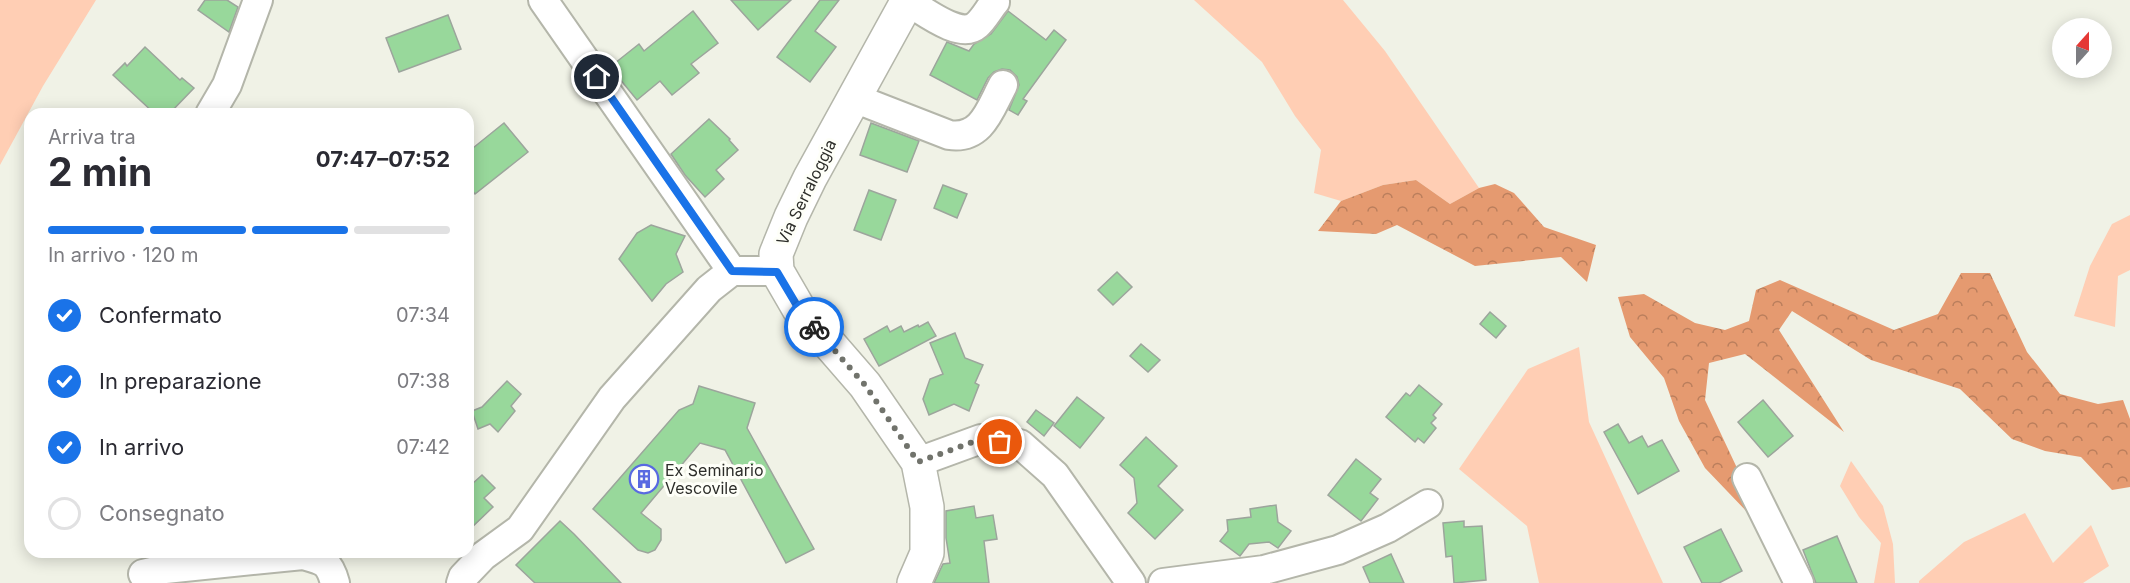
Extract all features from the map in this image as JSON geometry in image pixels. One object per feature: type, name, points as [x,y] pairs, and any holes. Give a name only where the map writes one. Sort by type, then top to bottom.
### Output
[{"type":"main road","name":"Via Serraloggia","points":[[777,272],[776,254],[791,217],[908,0]]},
{"type":"main road","points":[[777,272],[799,309],[865,385],[918,462],[927,507],[927,553],[914,583]]},
{"type":"street","points":[[214,108],[227,85],[258,0]]},
{"type":"street","points":[[543,0],[732,271]]},
{"type":"street","points":[[908,0],[951,27],[961,30],[976,26],[995,2]]},
{"type":"street","points":[[854,98],[949,135],[961,136],[972,132],[982,123],[1002,85]]},
{"type":"street","points":[[461,583],[483,556],[520,529],[612,398],[709,289],[732,271],[777,272]]},
{"type":"street","points":[[918,462],[981,439],[1020,444],[1055,475],[1131,583]]},
{"type":"street","points":[[1747,478],[1799,583]]},
{"type":"street","points":[[1163,583],[1263,570],[1338,550],[1388,528],[1428,504]]},
{"type":"street","points":[[143,574],[275,558]]},
{"type":"street","points":[[314,558],[324,561],[331,569],[335,583]]},
{"type":"shaded area","points":[[0,0],[96,0],[31,108],[24,108],[24,121],[0,165]]},
{"type":"shaded area","points":[[1194,0],[1343,0],[1385,51],[1479,188],[1450,204],[1416,180],[1383,185],[1341,201],[1314,193],[1321,150],[1295,116],[1262,62]]},
{"type":"shaded area","points":[[2130,215],[2130,270],[2118,276],[2115,327],[2074,316],[2090,266],[2112,224]]},
{"type":"shaded area","points":[[1579,347],[1589,422],[1663,583],[1539,583],[1527,526],[1459,469],[1528,369]]},
{"type":"shaded area","points":[[1851,461],[1883,506],[1893,544],[1895,583],[1874,583],[1881,543],[1859,517],[1840,486]]},
{"type":"shaded area","points":[[2025,513],[2053,563],[2091,525],[2109,566],[2083,583],[1919,583],[1964,542]]},
{"type":"green space","points":[[1416,180],[1450,204],[1479,188],[1495,184],[1514,193],[1544,227],[1596,245],[1587,282],[1561,257],[1475,266],[1397,225],[1376,234],[1318,231],[1341,201],[1383,185]]},
{"type":"green space","points":[[1961,273],[1990,273],[2027,352],[2060,394],[2098,404],[2123,400],[2130,419],[2130,487],[2112,490],[2081,457],[2045,451],[2012,439],[1960,389],[1871,360],[1792,311],[1779,330],[1844,432],[1745,354],[1709,363],[1705,400],[1745,485],[1749,514],[1705,468],[1679,421],[1664,378],[1630,337],[1618,297],[1644,294],[1695,323],[1725,330],[1749,321],[1756,290],[1780,280],[1894,330],[1938,314]]},
{"type":"building","points":[[205,0],[227,0],[238,7],[229,32],[198,10]]},
{"type":"building","points":[[731,0],[791,0],[758,30]]},
{"type":"building","points":[[820,0],[839,0],[815,31],[836,47],[810,82],[777,57]]},
{"type":"building","points":[[693,11],[718,43],[691,64],[699,73],[672,95],[660,81],[637,100],[610,67],[639,44],[644,51]]},
{"type":"building","points":[[1008,11],[1046,40],[1054,30],[1066,40],[1023,99],[1027,101],[1018,115],[1009,110],[1019,85],[1017,77],[1010,70],[1002,69],[994,72],[988,78],[977,100],[930,75],[947,42],[969,51],[974,44],[991,34]]},
{"type":"building","points":[[448,15],[461,49],[399,72],[386,38]]},
{"type":"building","points":[[145,47],[180,80],[182,78],[194,88],[175,108],[149,108],[113,75],[125,63],[127,66]]},
{"type":"building","points":[[709,119],[738,150],[716,170],[724,179],[705,197],[685,175],[671,154]]},
{"type":"building","points":[[504,123],[528,152],[475,194],[474,147]]},
{"type":"building","points":[[871,123],[919,141],[907,172],[860,155]]},
{"type":"building","points":[[943,185],[967,194],[957,218],[934,208]]},
{"type":"building","points":[[869,190],[896,200],[881,240],[854,230]]},
{"type":"building","points":[[651,225],[685,236],[676,254],[683,272],[666,284],[652,301],[619,259],[637,233]]},
{"type":"building","points":[[1117,272],[1132,287],[1113,305],[1098,290]]},
{"type":"building","points":[[1490,312],[1506,326],[1496,338],[1480,324]]},
{"type":"building","points":[[928,322],[936,336],[879,366],[864,339],[887,326],[890,332],[901,326],[904,332]]},
{"type":"building","points":[[955,333],[965,358],[983,365],[975,383],[979,385],[969,411],[954,404],[929,415],[923,399],[930,379],[943,374],[930,343]]},
{"type":"building","points":[[1141,344],[1160,360],[1148,372],[1130,356]]},
{"type":"building","points":[[507,381],[521,394],[511,406],[515,411],[498,432],[490,424],[478,429],[474,410],[482,407]]},
{"type":"building","points":[[1419,385],[1442,404],[1433,415],[1436,418],[1431,423],[1436,428],[1424,443],[1418,438],[1415,442],[1386,417],[1406,393],[1410,396]]},
{"type":"building","name":"Ex Seminario Vescovile","points":[[699,386],[755,403],[747,428],[814,549],[786,563],[725,450],[700,443],[641,513],[661,529],[661,540],[655,550],[648,553],[638,550],[593,509],[679,410],[693,404]]},
{"type":"building","points":[[1077,397],[1104,418],[1080,448],[1054,426]]},
{"type":"building","points":[[1763,400],[1793,436],[1768,457],[1738,422]]},
{"type":"building","points":[[1036,410],[1054,423],[1044,436],[1027,422]]},
{"type":"building","points":[[1618,424],[1629,443],[1642,436],[1648,447],[1662,440],[1679,471],[1638,494],[1604,432]]},
{"type":"building","points":[[1146,437],[1177,466],[1158,486],[1183,510],[1155,539],[1128,513],[1137,503],[1134,478],[1120,465]]},
{"type":"building","points":[[1356,459],[1381,479],[1370,493],[1378,499],[1361,521],[1328,495]]},
{"type":"building","points":[[482,475],[495,488],[484,498],[493,507],[474,525],[474,482]]},
{"type":"building","points":[[1276,505],[1278,522],[1291,531],[1278,548],[1269,542],[1249,544],[1240,556],[1220,541],[1228,531],[1227,520],[1251,517],[1250,509]]},
{"type":"building","points":[[974,506],[976,518],[993,515],[997,539],[984,541],[989,583],[934,583],[943,564],[950,563],[946,538],[946,511]]},
{"type":"building","points":[[560,521],[621,583],[535,583],[516,565]]},
{"type":"building","points":[[1464,521],[1464,527],[1482,526],[1486,580],[1454,583],[1452,556],[1446,557],[1443,523]]},
{"type":"building","points":[[1721,529],[1742,571],[1719,583],[1702,583],[1684,547]]},
{"type":"building","points":[[1837,536],[1857,583],[1816,583],[1803,550]]},
{"type":"building","points":[[1391,554],[1404,583],[1370,583],[1363,567]]},
{"type":"way so far","points":[[814,327],[865,385],[918,462],[981,439],[1000,442]]},
{"type":"place","name":"Ex Seminario Vescovile","points":[[644,479]]},
{"type":"route","points":[[597,77],[732,271],[777,272],[799,309],[814,327]]}]
